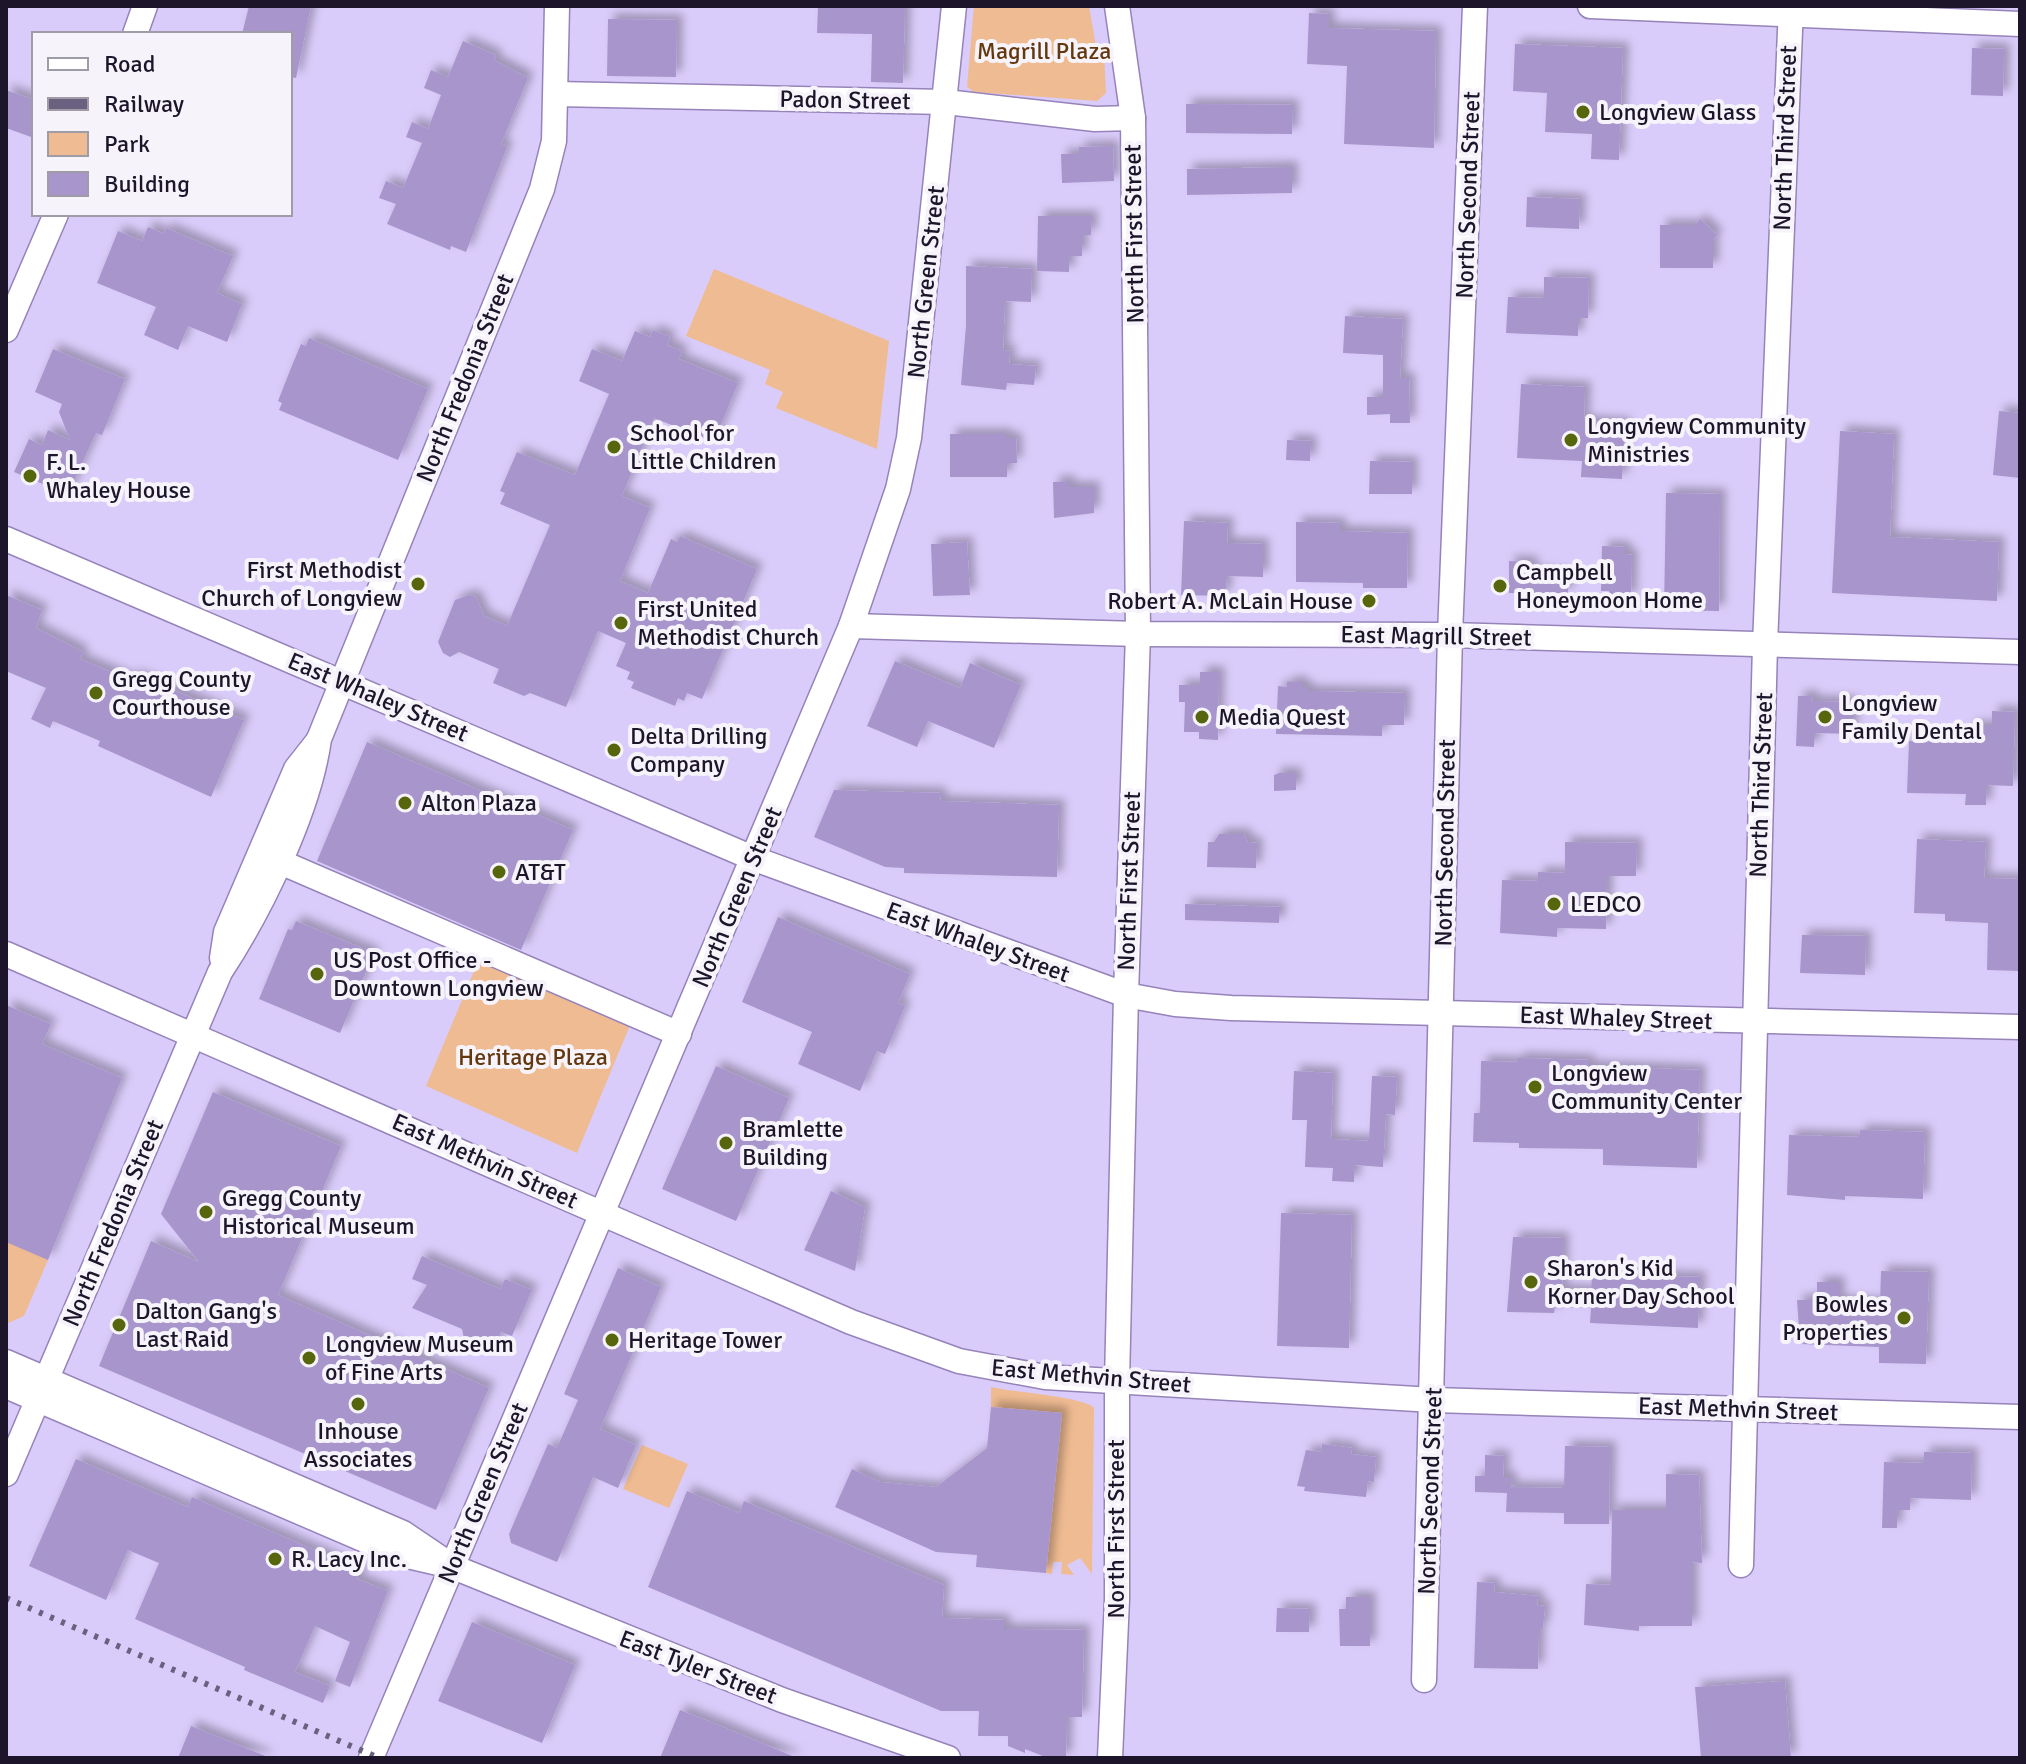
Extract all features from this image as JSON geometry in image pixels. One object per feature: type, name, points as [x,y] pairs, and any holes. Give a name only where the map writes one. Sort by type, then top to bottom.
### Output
[{"type":"street","points":[[136,32],[145,6]]},
{"type":"street","name":"North Fredonia Street","points":[[6,1474],[220,972],[242,939],[314,777],[319,739],[542,189],[552,154],[557,6]]},
{"type":"street","name":"North Green Street","points":[[373,1754],[755,859],[851,626],[898,489],[906,455],[954,6]]},
{"type":"street","name":"North First Street","points":[[1110,1758],[1117,1599],[1117,1382],[1138,634],[1133,118],[1117,6]]},
{"type":"street","name":"North Second Street","points":[[1424,1680],[1450,635],[1475,6]]},
{"type":"street","points":[[1590,6],[1791,11],[2020,24]]},
{"type":"street","name":"North Third Street","points":[[1741,1565],[1765,645],[1791,11]]},
{"type":"street","name":"Padon Street","points":[[556,94],[946,102],[1095,119],[1133,118]]},
{"type":"street","points":[[6,330],[55,216]]},
{"type":"street","name":"East Whaley Street","points":[[6,539],[755,859],[1126,995],[1175,1004],[1231,1008],[2020,1027]]},
{"type":"street","name":"East Magrill Street","points":[[851,626],[1138,634],[1450,635],[2020,652]]},
{"type":"street","name":"North Fredonia Street","points":[[220,972],[226,932],[296,769],[319,739]]},
{"type":"street","points":[[278,861],[679,1034]]},
{"type":"street","name":"East Methvin Street","points":[[6,954],[932,1353],[1015,1373],[1117,1382],[1433,1400],[2020,1417]]},
{"type":"street","name":"East Tyler Street","points":[[6,1362],[42,1390],[395,1553],[451,1566],[782,1700],[948,1758]]},
{"type":"street","name":"East Tyler Street","points":[[6,1386],[42,1390]]},
{"type":"green space","name":"Magrill Plaza","points":[[974,6],[1089,6],[1097,52],[1104,52],[1106,93],[1097,101],[974,92],[967,87]]},
{"type":"green space","points":[[714,269],[889,341],[877,449],[776,408],[783,392],[765,384],[770,370],[686,336]]},
{"type":"green space","name":"Heritage Plaza","points":[[480,957],[631,1023],[577,1153],[426,1086]]},
{"type":"green space","points":[[10,1239],[48,1260],[24,1316],[6,1324],[6,1244]]},
{"type":"green space","points":[[991,1387],[1063,1398],[1094,1408],[1092,1574],[1080,1558],[1067,1565],[1074,1575],[1061,1574],[1062,1562],[1053,1562],[1052,1574],[1046,1573],[1062,1413],[991,1407]]},
{"type":"green space","points":[[642,1445],[688,1464],[669,1508],[623,1489]]},
{"type":"building","points":[[249,6],[311,6],[296,78],[292,77],[292,32],[242,32]]},
{"type":"building","points":[[818,6],[905,6],[903,83],[871,82],[872,34],[817,33]]},
{"type":"building","points":[[1309,13],[1329,14],[1329,28],[1436,31],[1434,148],[1344,144],[1347,66],[1307,64]]},
{"type":"building","points":[[608,19],[677,20],[676,77],[607,76]]},
{"type":"building","points":[[463,41],[496,55],[494,60],[528,78],[501,144],[507,147],[466,252],[451,246],[450,250],[387,224],[396,204],[379,198],[386,181],[403,188],[422,143],[406,137],[412,122],[428,129],[441,95],[424,88],[431,70],[448,77]]},
{"type":"building","name":"Longview Glass","points":[[1515,44],[1623,48],[1619,160],[1591,159],[1592,134],[1545,132],[1547,93],[1513,91]]},
{"type":"building","points":[[1972,48],[2004,49],[2003,96],[1971,95]]},
{"type":"building","points":[[6,90],[32,99],[32,137],[6,128]]},
{"type":"building","points":[[1186,104],[1293,105],[1292,134],[1186,133]]},
{"type":"building","points":[[1113,146],[1114,181],[1062,183],[1061,154],[1079,154],[1079,147]]},
{"type":"building","points":[[1292,167],[1292,193],[1187,195],[1187,169]]},
{"type":"building","points":[[1527,197],[1580,199],[1579,229],[1526,227]]},
{"type":"building","points":[[1038,216],[1092,216],[1091,235],[1082,235],[1082,256],[1069,256],[1069,272],[1037,271]]},
{"type":"building","points":[[1700,219],[1717,235],[1713,240],[1713,268],[1660,268],[1660,225],[1695,225]]},
{"type":"building","points":[[148,227],[164,234],[166,228],[233,256],[217,293],[242,304],[227,342],[188,326],[178,350],[144,335],[156,307],[97,283],[118,231],[142,241]]},
{"type":"building","points":[[966,266],[1032,269],[1031,302],[1005,301],[1003,350],[1010,351],[1009,364],[1036,366],[1034,385],[1007,383],[1006,390],[961,385],[966,326]]},
{"type":"building","points":[[1544,277],[1589,278],[1588,318],[1578,318],[1578,336],[1506,333],[1508,297],[1544,298]]},
{"type":"building","points":[[1345,316],[1403,319],[1400,378],[1409,378],[1410,423],[1390,423],[1390,414],[1367,415],[1367,397],[1383,397],[1383,355],[1343,353]]},
{"type":"building","points":[[653,330],[670,337],[667,345],[682,351],[679,359],[738,383],[714,442],[654,418],[622,496],[650,508],[620,581],[648,593],[671,539],[677,542],[680,536],[757,569],[702,699],[687,693],[684,701],[678,698],[675,706],[631,688],[634,682],[627,679],[630,672],[616,666],[626,643],[598,631],[566,707],[530,693],[524,696],[493,683],[499,669],[459,652],[450,657],[443,653],[438,642],[455,600],[469,595],[476,597],[484,616],[507,626],[550,525],[500,504],[505,493],[500,491],[517,452],[575,475],[609,394],[579,381],[592,349],[622,361],[635,331],[650,337]]},
{"type":"building","points":[[309,338],[428,389],[398,460],[279,410],[282,403],[278,401],[301,344],[306,346]]},
{"type":"building","points":[[53,349],[125,379],[102,435],[96,433],[66,498],[49,491],[50,487],[14,472],[29,439],[42,445],[48,430],[70,440],[59,412],[62,404],[35,392]]},
{"type":"building","name":"Longview Community Ministries","points":[[1521,384],[1585,387],[1584,421],[1625,423],[1622,479],[1581,477],[1582,461],[1517,458]]},
{"type":"building","points":[[1999,411],[2020,413],[2020,478],[1993,475]]},
{"type":"building","points":[[1840,431],[1894,434],[1890,537],[1999,542],[1997,601],[1832,593]]},
{"type":"building","points":[[950,434],[1006,434],[1006,438],[1016,438],[1017,463],[1007,463],[1007,477],[950,477]]},
{"type":"building","points":[[1287,440],[1311,441],[1310,461],[1286,460]]},
{"type":"building","points":[[1370,461],[1412,462],[1412,494],[1369,494]]},
{"type":"building","points":[[1069,481],[1069,487],[1094,487],[1094,513],[1054,518],[1053,482]]},
{"type":"building","points":[[1666,493],[1720,494],[1719,611],[1664,610]]},
{"type":"building","points":[[1184,521],[1228,523],[1227,543],[1263,544],[1263,577],[1227,576],[1225,596],[1181,595]]},
{"type":"building","points":[[1296,522],[1340,523],[1340,531],[1408,533],[1407,588],[1363,588],[1363,583],[1296,582]]},
{"type":"building","points":[[967,542],[970,595],[933,596],[931,544]]},
{"type":"building","points":[[1602,546],[1625,547],[1625,554],[1632,555],[1631,598],[1609,598],[1609,591],[1601,591]]},
{"type":"building","points":[[1509,561],[1532,562],[1532,572],[1569,576],[1568,593],[1509,593]]},
{"type":"building","name":"Gregg County Courthouse","points":[[6,595],[42,610],[36,628],[83,652],[80,659],[131,680],[133,675],[164,686],[244,720],[211,797],[98,746],[100,741],[53,721],[50,728],[31,719],[46,688],[6,671]]},
{"type":"building","points":[[895,661],[960,688],[970,663],[1021,685],[994,748],[928,721],[917,747],[867,726]]},
{"type":"building","name":"Media Quest","points":[[1200,672],[1219,672],[1218,740],[1199,739],[1199,732],[1184,732],[1185,702],[1179,702],[1179,685],[1200,685]]},
{"type":"building","points":[[1287,682],[1302,682],[1302,687],[1308,687],[1308,691],[1405,693],[1404,725],[1382,725],[1382,736],[1276,734],[1278,686],[1287,687]]},
{"type":"building","name":"Longview Family Dental","points":[[1798,696],[1813,696],[1812,701],[1852,702],[1852,734],[1815,733],[1814,747],[1796,746]]},
{"type":"building","points":[[1992,711],[2015,712],[2013,786],[1987,785],[1986,805],[1965,805],[1966,794],[1907,793],[1909,741],[1962,743],[1962,734],[1970,735],[1970,726],[1992,726]]},
{"type":"building","name":"AT&T","points":[[367,742],[573,830],[521,950],[317,861]]},
{"type":"building","points":[[1296,773],[1296,790],[1274,791],[1274,775]]},
{"type":"building","points":[[834,790],[941,793],[940,801],[1059,805],[1057,877],[904,873],[904,868],[885,867],[814,837]]},
{"type":"building","points":[[1219,834],[1244,834],[1248,842],[1257,843],[1256,868],[1207,867],[1208,842],[1214,842]]},
{"type":"building","points":[[1917,839],[1986,842],[1984,878],[2020,879],[2020,971],[1987,970],[1988,923],[1945,921],[1945,914],[1914,913]]},
{"type":"building","name":"LEDCO","points":[[1565,842],[1637,843],[1636,876],[1607,876],[1606,929],[1557,928],[1557,937],[1500,933],[1502,880],[1538,881],[1538,872],[1565,873]]},
{"type":"building","points":[[1185,904],[1280,907],[1279,923],[1185,920]]},
{"type":"building","points":[[778,917],[910,974],[898,1003],[905,1006],[885,1054],[877,1051],[860,1091],[798,1064],[812,1032],[742,1002]]},
{"type":"building","name":"US Post Office - Downtown Longview","points":[[296,921],[374,953],[340,1033],[259,999],[288,929],[292,930]]},
{"type":"building","points":[[1802,935],[1866,936],[1865,975],[1800,973]]},
{"type":"building","points":[[6,1005],[51,1024],[42,1044],[122,1078],[48,1260],[6,1242]]},
{"type":"building","points":[[1518,1058],[1589,1060],[1589,1066],[1700,1070],[1697,1168],[1603,1165],[1603,1149],[1519,1148],[1519,1143],[1473,1142],[1474,1113],[1480,1113],[1481,1061],[1518,1062]]},
{"type":"building","name":"Bramlette Building","points":[[716,1066],[789,1098],[736,1221],[662,1189]]},
{"type":"building","points":[[1294,1071],[1333,1073],[1331,1139],[1369,1141],[1372,1076],[1397,1077],[1395,1115],[1386,1114],[1383,1167],[1355,1165],[1354,1182],[1332,1181],[1333,1168],[1305,1167],[1307,1120],[1292,1120]]},
{"type":"building","points":[[213,1092],[341,1146],[278,1295],[489,1388],[436,1510],[99,1366],[151,1241],[199,1262],[161,1214]]},
{"type":"building","points":[[1860,1130],[1925,1132],[1923,1199],[1845,1196],[1845,1200],[1787,1195],[1789,1135],[1859,1137]]},
{"type":"building","points":[[831,1191],[865,1207],[855,1271],[804,1250]]},
{"type":"building","points":[[1281,1213],[1352,1215],[1349,1348],[1277,1346]]},
{"type":"building","points":[[1513,1237],[1563,1238],[1562,1290],[1591,1291],[1592,1275],[1700,1277],[1698,1328],[1590,1323],[1591,1308],[1555,1307],[1554,1313],[1507,1312]]},
{"type":"building","points":[[422,1256],[500,1289],[505,1279],[532,1290],[512,1336],[501,1332],[491,1356],[465,1343],[462,1329],[412,1308],[427,1285],[412,1279]]},
{"type":"building","points":[[618,1268],[661,1287],[600,1429],[636,1445],[618,1488],[593,1477],[557,1562],[511,1543],[509,1534],[548,1444],[557,1448],[578,1400],[564,1394]]},
{"type":"building","points":[[1881,1271],[1929,1272],[1926,1364],[1879,1363],[1879,1347],[1800,1344],[1797,1300],[1817,1300],[1817,1282],[1839,1282],[1839,1301],[1880,1303]]},
{"type":"building","points":[[991,1407],[1062,1413],[1046,1573],[976,1567],[977,1555],[936,1552],[835,1507],[852,1469],[880,1482],[936,1487],[987,1448]]},
{"type":"building","points":[[1322,1444],[1352,1448],[1351,1454],[1376,1457],[1374,1482],[1368,1481],[1366,1497],[1304,1491],[1305,1487],[1297,1486],[1306,1450],[1321,1452]]},
{"type":"building","points":[[1565,1446],[1610,1447],[1609,1524],[1564,1524],[1564,1513],[1506,1512],[1507,1493],[1475,1492],[1475,1476],[1485,1476],[1485,1455],[1504,1456],[1503,1477],[1511,1477],[1511,1487],[1564,1488]]},
{"type":"building","points":[[1924,1452],[1972,1453],[1971,1500],[1910,1498],[1910,1510],[1897,1510],[1897,1528],[1882,1528],[1884,1462],[1924,1463]]},
{"type":"building","name":"R. Lacy Inc.","points":[[76,1459],[188,1507],[192,1497],[360,1570],[357,1579],[388,1591],[350,1687],[335,1681],[350,1642],[315,1626],[295,1672],[330,1686],[323,1703],[135,1619],[159,1563],[128,1550],[106,1600],[29,1566]]},
{"type":"building","points":[[1666,1474],[1699,1475],[1702,1563],[1692,1562],[1692,1626],[1639,1626],[1639,1631],[1584,1625],[1586,1584],[1611,1585],[1612,1510],[1666,1510]]},
{"type":"building","points":[[687,1491],[739,1513],[744,1501],[944,1585],[942,1618],[1004,1620],[1004,1629],[1084,1630],[1082,1717],[1067,1717],[1066,1758],[1048,1758],[1025,1749],[1025,1753],[1008,1746],[1008,1736],[978,1736],[979,1711],[941,1711],[648,1587]]},
{"type":"building","points":[[1477,1582],[1495,1583],[1494,1592],[1538,1596],[1537,1605],[1545,1606],[1543,1628],[1539,1628],[1538,1669],[1474,1668]]},
{"type":"building","points":[[1346,1597],[1370,1597],[1370,1646],[1340,1646],[1339,1609],[1346,1609]]},
{"type":"building","points":[[1277,1608],[1310,1609],[1309,1632],[1276,1632]]},
{"type":"building","points":[[472,1622],[575,1665],[542,1743],[438,1701]]},
{"type":"building","points":[[1785,1681],[1791,1758],[1701,1758],[1695,1687]]},
{"type":"building","points":[[680,1710],[721,1726],[797,1758],[660,1758]]},
{"type":"building","points":[[191,1726],[268,1757],[268,1758],[178,1758]]},
{"type":"railway","points":[[6,1598],[379,1758]]},
{"type":"place","name":"Longview Glass","points":[[1583,112]]},
{"type":"place","name":"Longview Community Ministries","points":[[1571,440]]},
{"type":"place","name":"School for Little Children","points":[[614,447]]},
{"type":"place","name":"F. L. Whaley House","points":[[30,476]]},
{"type":"place","name":"First Methodist Church of Longview","points":[[418,584]]},
{"type":"place","name":"Campbell Honeymoon Home","points":[[1500,586]]},
{"type":"place","name":"Robert A. McLain House","points":[[1369,601]]},
{"type":"place","name":"First United Methodist Church","points":[[621,623]]},
{"type":"place","name":"Gregg County Courthouse","points":[[96,693]]},
{"type":"place","name":"Media Quest","points":[[1202,717]]},
{"type":"place","name":"Longview Family Dental","points":[[1825,717]]},
{"type":"place","name":"Delta Drilling Company","points":[[614,750]]},
{"type":"place","name":"Alton Plaza","points":[[405,803]]},
{"type":"place","name":"AT&T","points":[[499,872]]},
{"type":"place","name":"LEDCO","points":[[1554,904]]},
{"type":"place","name":"US Post Office - Downtown Longview","points":[[317,974]]},
{"type":"place","name":"Longview Community Center","points":[[1535,1087]]},
{"type":"place","name":"Bramlette Building","points":[[726,1143]]},
{"type":"place","name":"Gregg County Historical Museum","points":[[206,1212]]},
{"type":"place","name":"Sharon's Kid Korner Day School","points":[[1531,1282]]},
{"type":"place","name":"Bowles Properties","points":[[1904,1318]]},
{"type":"place","name":"Dalton Gang's Last Raid","points":[[119,1325]]},
{"type":"place","name":"Heritage Tower","points":[[612,1340]]},
{"type":"place","name":"Longview Museum of Fine Arts","points":[[309,1358]]},
{"type":"place","name":"Inhouse Associates","points":[[358,1404]]},
{"type":"place","name":"R. Lacy Inc.","points":[[275,1559]]}]
